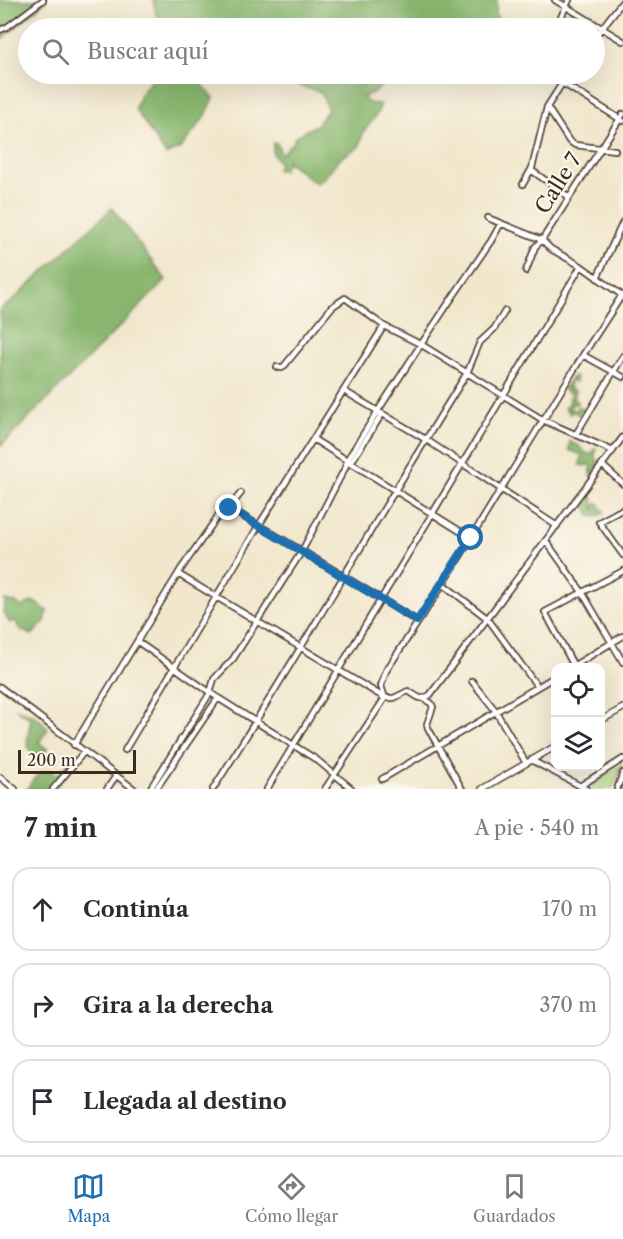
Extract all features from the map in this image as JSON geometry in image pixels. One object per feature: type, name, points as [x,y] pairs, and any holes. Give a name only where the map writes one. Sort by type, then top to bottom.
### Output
[{"type":"street","points":[[19,18],[43,0]]},
{"type":"street","points":[[555,0],[586,18]]},
{"type":"street","points":[[561,18],[569,0]]},
{"type":"street","points":[[605,24],[623,1]]},
{"type":"street","points":[[0,30],[18,19]]},
{"type":"street","points":[[605,30],[623,41]]},
{"type":"street","points":[[523,184],[531,170],[547,107],[560,84]]},
{"type":"street","points":[[564,84],[622,118]]},
{"type":"street","points":[[547,107],[569,141],[575,145],[615,150]]},
{"type":"street","name":"Calle 7","points":[[526,271],[536,247],[622,118]]},
{"type":"street","points":[[531,170],[569,197]]},
{"type":"street","points":[[385,698],[381,686],[382,680],[417,621],[443,585],[583,355],[622,296],[581,266],[551,249],[542,240],[488,218]]},
{"type":"street","points":[[597,278],[623,222]]},
{"type":"street","points":[[150,789],[210,693],[214,679],[234,659],[302,551],[345,468],[406,365],[422,345],[501,223]]},
{"type":"street","points":[[267,789],[581,266]]},
{"type":"street","points":[[277,367],[282,368],[285,365],[332,307],[341,299],[349,299],[384,326],[422,345],[503,397],[543,420],[613,451]]},
{"type":"street","points":[[213,789],[467,373],[480,342],[494,329],[505,311]]},
{"type":"street","points":[[124,750],[259,525],[384,326]]},
{"type":"street","points":[[583,355],[623,377]]},
{"type":"street","points":[[576,434],[623,356]]},
{"type":"street","points":[[344,391],[502,488],[557,526]]},
{"type":"street","points":[[178,574],[385,698],[394,698],[408,691],[417,699],[424,699],[430,695],[488,619],[623,437]]},
{"type":"street","points":[[313,439],[471,538]]},
{"type":"street","points":[[602,465],[623,484]]},
{"type":"street","points":[[74,745],[178,574],[224,509],[229,508],[241,493]]},
{"type":"street","points":[[229,508],[417,621]]},
{"type":"street","points":[[623,509],[599,522],[623,555]]},
{"type":"street","points":[[546,541],[582,592],[623,662]]},
{"type":"street","points":[[571,663],[545,612],[623,570]]},
{"type":"street","points":[[443,585],[488,619],[537,686]]},
{"type":"street","points":[[580,663],[623,636]]},
{"type":"street","points":[[138,642],[210,693],[293,745],[352,789]]},
{"type":"street","points":[[382,779],[551,678]]},
{"type":"street","points":[[472,681],[495,710],[529,762],[586,789]]},
{"type":"street","points":[[0,687],[134,789]]},
{"type":"street","points":[[156,789],[218,698]]},
{"type":"street","points":[[325,789],[385,698]]},
{"type":"street","points":[[424,699],[433,707],[427,724],[462,789]]},
{"type":"street","points":[[603,717],[623,708]]},
{"type":"street","points":[[482,789],[551,749]]},
{"type":"street","points":[[52,789],[84,752]]},
{"type":"street","points":[[580,786],[623,759]]},
{"type":"street","points":[[617,789],[623,773]]},
{"type":"street","points":[[107,789],[116,776]]},
{"type":"street","points":[[0,777],[15,789]]},
{"type":"street","points":[[489,785],[496,789]]},
{"type":"green space","points":[[0,0],[46,0],[26,18],[18,18],[18,25],[0,41]]},
{"type":"green space","points":[[153,0],[447,0],[470,3],[469,0],[497,0],[497,18],[159,18]]},
{"type":"green space","points":[[565,12],[568,13],[569,18],[564,18]]},
{"type":"green space","points":[[148,84],[202,84],[214,98],[206,115],[181,148],[166,155],[135,109],[140,95]]},
{"type":"green space","points":[[299,84],[382,84],[377,91],[363,97],[368,103],[381,104],[377,114],[363,133],[359,147],[341,158],[317,183],[287,162],[288,158],[283,171],[277,170],[279,162],[273,154],[273,143],[277,143],[282,154],[293,144],[295,137],[316,125],[328,110],[321,92]]},
{"type":"green space","points":[[112,208],[166,280],[0,447],[0,309],[11,302]]},
{"type":"green space","points":[[573,376],[576,376],[575,383],[570,381],[569,388],[575,391],[573,397],[578,402],[572,404],[570,409],[574,411],[570,414],[565,408],[571,400],[569,398],[571,394],[564,388]]},
{"type":"green space","points":[[579,407],[584,411],[589,407],[582,418],[574,411]]},
{"type":"green space","points":[[570,441],[591,455],[596,449],[595,457],[599,462],[591,477],[591,467],[588,464],[580,465],[582,455],[569,450]]},
{"type":"green space","points":[[581,497],[593,498],[594,509],[597,503],[600,504],[604,514],[595,517],[590,515],[584,503],[579,503]]},
{"type":"green space","points":[[5,600],[17,603],[21,607],[33,601],[48,611],[45,621],[32,635],[20,630],[15,620],[10,623],[4,613]]},
{"type":"green space","points":[[16,708],[34,716],[48,729],[39,742],[47,749],[42,756],[36,758],[28,747],[30,717],[22,714]]},
{"type":"green space","points":[[78,753],[83,753],[54,789],[27,789],[42,772],[49,771],[59,774]]},
{"type":"green space","points":[[623,764],[612,789],[589,787]]},
{"type":"route","points":[[229,508],[417,621],[443,585],[471,538]]}]
